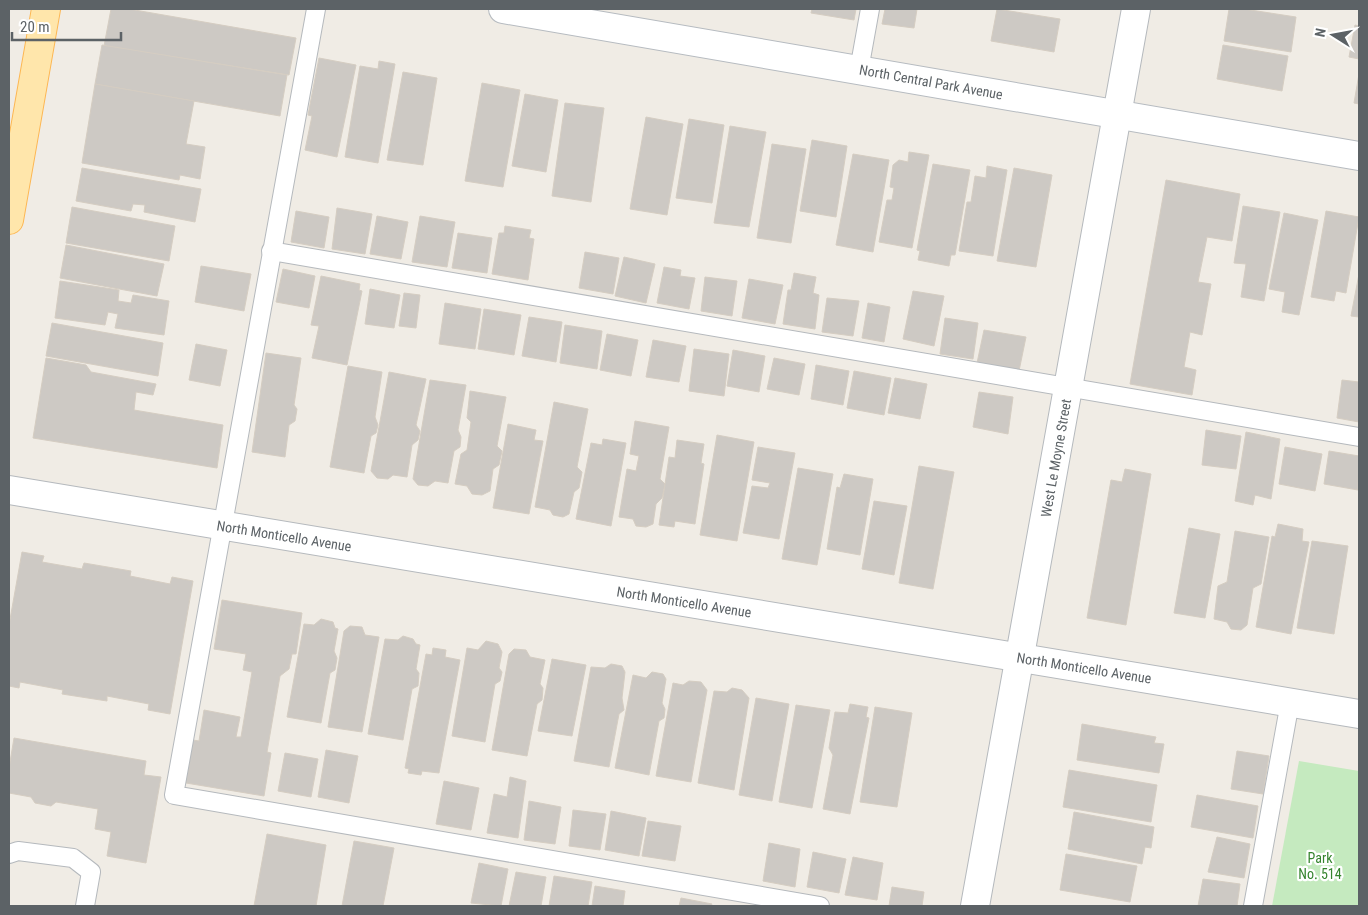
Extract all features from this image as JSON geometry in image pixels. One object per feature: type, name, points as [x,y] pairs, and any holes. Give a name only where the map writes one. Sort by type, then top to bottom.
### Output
[{"type":"main road","points":[[9,220],[46,9]]},
{"type":"street","name":"North Central Park Avenue","points":[[502,9],[583,16],[859,70],[1359,156]]},
{"type":"street","name":"West Le Moyne Street","points":[[975,906],[1136,9]]},
{"type":"street","name":"North Monticello Avenue","points":[[9,490],[1359,714]]},
{"type":"lane","points":[[316,9],[174,795],[820,906]]},
{"type":"lane","points":[[859,70],[870,9]]},
{"type":"lane","points":[[271,251],[1359,437]]},
{"type":"lane","points":[[1253,906],[1290,702]]},
{"type":"lane","points":[[9,854],[18,851],[72,858],[91,872],[85,906]]},
{"type":"green space","name":"Park No. 514","points":[[1299,761],[1359,771],[1359,906],[1272,906]]},
{"type":"building","points":[[111,9],[129,9],[296,38],[289,75],[104,46]]},
{"type":"building","points":[[812,9],[856,9],[854,20],[811,13]]},
{"type":"building","points":[[885,9],[917,9],[914,28],[882,24]]},
{"type":"building","points":[[997,9],[1060,19],[1054,52],[991,41]]},
{"type":"building","points":[[1229,9],[1244,9],[1296,17],[1291,52],[1224,41]]},
{"type":"building","points":[[1355,25],[1359,26],[1359,59],[1349,57]]},
{"type":"building","points":[[102,45],[287,75],[280,116],[95,84]]},
{"type":"building","points":[[1223,45],[1288,56],[1282,91],[1217,79]]},
{"type":"building","points":[[319,58],[356,65],[337,157],[305,150],[312,116],[308,115]]},
{"type":"building","points":[[379,61],[395,64],[378,163],[345,157],[360,66],[378,69]]},
{"type":"building","points":[[403,72],[437,78],[423,165],[387,160]]},
{"type":"building","points":[[1359,74],[1359,104],[1354,103]]},
{"type":"building","points":[[482,83],[520,90],[503,187],[465,181]]},
{"type":"building","points":[[95,84],[194,101],[186,144],[205,147],[200,179],[180,175],[179,180],[82,163]]},
{"type":"building","points":[[525,94],[558,100],[546,172],[512,166]]},
{"type":"building","points":[[565,103],[604,108],[591,202],[552,196]]},
{"type":"building","points":[[646,117],[683,124],[667,215],[630,209]]},
{"type":"building","points":[[689,119],[724,125],[712,203],[676,198]]},
{"type":"building","points":[[730,126],[766,132],[749,227],[714,223]]},
{"type":"building","points":[[812,140],[847,146],[836,217],[800,211]]},
{"type":"building","points":[[772,144],[806,149],[791,243],[757,238]]},
{"type":"building","points":[[909,152],[929,155],[912,248],[879,242],[887,200],[892,200],[894,188],[890,187],[893,165],[899,160],[908,162]]},
{"type":"building","points":[[853,154],[889,160],[873,252],[836,245]]},
{"type":"building","points":[[933,164],[970,170],[955,255],[951,255],[949,266],[918,260],[920,251],[917,250]]},
{"type":"building","points":[[987,166],[1007,170],[993,256],[959,251],[967,202],[971,202],[975,176],[986,178]]},
{"type":"building","points":[[82,168],[201,189],[195,222],[144,212],[145,205],[133,204],[131,211],[76,201]]},
{"type":"building","points":[[1014,168],[1052,175],[1036,267],[997,261]]},
{"type":"building","points":[[1166,180],[1240,194],[1232,241],[1207,237],[1198,282],[1211,284],[1202,335],[1190,332],[1184,367],[1196,370],[1192,395],[1130,384]]},
{"type":"building","points":[[1243,206],[1280,212],[1264,301],[1241,297],[1246,264],[1234,263]]},
{"type":"building","points":[[72,207],[175,226],[169,261],[66,243]]},
{"type":"building","points":[[337,208],[372,214],[365,254],[332,249]]},
{"type":"building","points":[[296,211],[329,217],[324,248],[291,242]]},
{"type":"building","points":[[1326,211],[1359,217],[1346,293],[1336,291],[1334,301],[1311,297]]},
{"type":"building","points":[[1284,213],[1318,220],[1299,315],[1282,312],[1285,292],[1269,289]]},
{"type":"building","points":[[377,216],[408,222],[401,259],[370,254]]},
{"type":"building","points":[[420,216],[455,222],[447,267],[412,262]]},
{"type":"building","points":[[505,226],[531,230],[529,238],[534,239],[528,280],[492,274],[499,233],[504,233]]},
{"type":"building","points":[[458,233],[492,238],[487,273],[452,268]]},
{"type":"building","points":[[66,245],[164,264],[157,296],[60,278]]},
{"type":"building","points":[[585,252],[619,258],[613,294],[579,288]]},
{"type":"building","points":[[624,257],[655,264],[646,303],[615,296]]},
{"type":"building","points":[[201,266],[251,274],[244,311],[195,302]]},
{"type":"building","points":[[664,267],[681,270],[680,276],[695,278],[689,309],[657,303]]},
{"type":"building","points":[[283,269],[315,276],[309,308],[276,302]]},
{"type":"building","points":[[794,273],[816,277],[813,293],[819,295],[815,329],[783,324],[788,290],[791,290]]},
{"type":"building","points":[[1359,274],[1359,317],[1351,316]]},
{"type":"building","points":[[321,276],[360,284],[359,290],[362,291],[347,365],[312,358],[319,326],[311,325]]},
{"type":"building","points":[[705,277],[737,281],[732,316],[701,311]]},
{"type":"building","points":[[749,279],[783,285],[775,324],[742,318]]},
{"type":"building","points":[[60,281],[119,290],[118,301],[131,303],[133,295],[169,301],[164,335],[115,328],[118,314],[108,312],[105,325],[55,318]]},
{"type":"building","points":[[370,289],[400,295],[394,328],[365,324]]},
{"type":"building","points":[[913,291],[944,296],[934,346],[903,339]]},
{"type":"building","points":[[404,293],[420,295],[416,328],[399,326]]},
{"type":"building","points":[[827,298],[859,301],[853,336],[822,332]]},
{"type":"building","points":[[445,303],[481,309],[475,349],[439,344]]},
{"type":"building","points":[[868,303],[890,307],[884,342],[862,338]]},
{"type":"building","points":[[484,309],[521,315],[514,355],[478,349]]},
{"type":"building","points":[[529,317],[562,322],[556,362],[522,356]]},
{"type":"building","points":[[945,318],[978,323],[973,359],[940,354]]},
{"type":"building","points":[[52,323],[163,343],[158,376],[46,356]]},
{"type":"building","points":[[565,325],[602,331],[597,369],[560,363]]},
{"type":"building","points":[[984,330],[1026,337],[1019,371],[977,363]]},
{"type":"building","points":[[607,334],[638,340],[631,376],[600,370]]},
{"type":"building","points":[[653,340],[686,346],[679,382],[646,377]]},
{"type":"building","points":[[196,344],[227,350],[220,386],[189,380]]},
{"type":"building","points":[[694,349],[729,354],[724,396],[689,391]]},
{"type":"building","points":[[733,350],[765,356],[759,392],[727,386]]},
{"type":"building","points":[[266,353],[301,358],[294,405],[297,409],[295,421],[289,425],[285,457],[252,452]]},
{"type":"building","points":[[46,358],[86,365],[91,372],[156,384],[153,395],[136,392],[134,410],[223,425],[217,468],[33,438]]},
{"type":"building","points":[[774,358],[805,364],[799,395],[767,389]]},
{"type":"building","points":[[816,365],[849,371],[843,405],[811,399]]},
{"type":"building","points":[[348,366],[382,372],[375,417],[378,425],[376,433],[371,436],[364,473],[330,467]]},
{"type":"building","points":[[854,371],[891,378],[884,415],[847,408]]},
{"type":"building","points":[[389,372],[426,379],[416,425],[420,431],[418,440],[412,445],[407,477],[393,475],[388,479],[377,478],[371,471]]},
{"type":"building","points":[[895,378],[927,384],[920,419],[888,413]]},
{"type":"building","points":[[430,380],[466,385],[458,430],[461,437],[460,447],[454,451],[448,483],[435,481],[428,486],[418,485],[413,479]]},
{"type":"building","points":[[1342,380],[1359,382],[1359,422],[1337,418]]},
{"type":"building","points":[[470,391],[506,397],[497,446],[502,451],[499,465],[493,469],[490,491],[482,495],[472,494],[467,486],[455,484],[461,454],[467,450],[471,422],[467,418]]},
{"type":"building","points":[[979,392],[1013,397],[1008,434],[973,427]]},
{"type":"building","points":[[554,402],[588,409],[577,467],[582,472],[579,488],[574,492],[569,514],[563,517],[553,515],[550,510],[535,507]]},
{"type":"building","points":[[635,421],[669,427],[660,479],[665,484],[662,498],[656,504],[653,524],[646,527],[636,526],[633,519],[619,517],[627,469],[636,471],[639,456],[630,454]]},
{"type":"building","points":[[508,424],[536,430],[534,440],[543,441],[529,514],[493,508]]},
{"type":"building","points":[[1206,430],[1241,436],[1236,469],[1202,465]]},
{"type":"building","points":[[1246,432],[1280,439],[1271,499],[1255,495],[1253,505],[1235,501]]},
{"type":"building","points":[[717,435],[754,442],[737,541],[700,535]]},
{"type":"building","points":[[603,439],[626,443],[611,526],[576,519],[591,443],[602,445]]},
{"type":"building","points":[[677,440],[704,444],[701,463],[704,464],[695,524],[675,521],[674,527],[659,525],[669,457],[675,458]]},
{"type":"building","points":[[758,447],[795,453],[779,539],[743,533],[752,486],[768,488],[770,483],[752,480]]},
{"type":"building","points":[[1285,447],[1322,454],[1315,491],[1279,484]]},
{"type":"building","points":[[1329,451],[1359,456],[1358,490],[1324,484]]},
{"type":"building","points":[[919,466],[954,472],[933,589],[899,583]]},
{"type":"building","points":[[798,468],[833,474],[817,565],[782,559]]},
{"type":"building","points":[[1125,469],[1151,474],[1126,625],[1087,618],[1111,480],[1122,482]]},
{"type":"building","points":[[844,474],[873,479],[860,555],[827,549],[837,487],[840,488]]},
{"type":"building","points":[[874,501],[907,506],[894,575],[862,569]]},
{"type":"building","points":[[1278,524],[1303,529],[1302,541],[1309,542],[1291,634],[1256,627],[1272,536],[1275,537]]},
{"type":"building","points":[[1189,528],[1220,534],[1205,618],[1174,613]]},
{"type":"building","points":[[1235,531],[1269,537],[1261,584],[1253,588],[1247,625],[1241,630],[1231,629],[1227,622],[1214,619],[1218,586],[1227,582]]},
{"type":"building","points":[[1312,541],[1348,546],[1334,634],[1297,628]]},
{"type":"building","points":[[22,552],[44,556],[42,562],[82,569],[84,563],[131,571],[130,576],[170,584],[172,577],[193,581],[170,714],[148,710],[149,704],[107,696],[107,701],[62,694],[63,690],[20,682],[19,688],[9,686],[9,625]]},
{"type":"building","points":[[222,600],[302,613],[296,654],[292,654],[289,669],[280,676],[267,752],[271,753],[264,796],[186,783],[193,740],[199,741],[204,710],[240,717],[236,737],[241,737],[252,672],[243,670],[246,654],[214,649]]},
{"type":"building","points":[[321,619],[333,622],[335,628],[338,629],[334,651],[337,658],[335,670],[330,673],[321,723],[287,717],[304,624],[314,625]]},
{"type":"building","points":[[350,626],[362,627],[365,635],[379,637],[362,732],[328,727],[344,631]]},
{"type":"building","points":[[403,636],[413,639],[416,644],[420,645],[416,669],[419,673],[418,686],[412,689],[403,740],[368,734],[385,639],[398,640]]},
{"type":"building","points":[[486,641],[498,644],[502,652],[499,668],[502,672],[500,681],[495,684],[485,742],[452,736],[467,648],[478,650]]},
{"type":"building","points":[[433,648],[446,650],[445,657],[460,660],[439,773],[422,771],[421,775],[408,773],[409,769],[405,768],[426,654],[432,655]]},
{"type":"building","points":[[514,649],[526,650],[530,657],[545,660],[540,684],[543,688],[542,700],[537,704],[527,756],[492,750],[509,654]]},
{"type":"building","points":[[552,659],[586,665],[572,736],[538,731]]},
{"type":"building","points":[[611,664],[622,666],[625,672],[622,698],[624,710],[619,714],[609,767],[574,761],[591,667],[605,668]]},
{"type":"building","points":[[652,672],[663,674],[666,679],[662,703],[665,709],[664,718],[659,721],[649,775],[615,768],[633,675],[646,678]]},
{"type":"building","points":[[689,681],[701,682],[707,690],[691,782],[656,776],[673,683],[683,685]]},
{"type":"building","points":[[732,688],[742,690],[749,698],[734,790],[698,783],[714,691],[727,692]]},
{"type":"building","points":[[756,698],[789,704],[772,801],[739,795]]},
{"type":"building","points":[[850,704],[868,707],[866,717],[869,718],[850,814],[823,809],[833,755],[829,748],[835,712],[848,713]]},
{"type":"building","points":[[796,705],[830,710],[812,808],[779,802]]},
{"type":"building","points":[[875,707],[912,713],[897,807],[860,802]]},
{"type":"building","points":[[1082,724],[1156,737],[1154,743],[1164,744],[1159,773],[1077,760]]},
{"type":"building","points":[[14,738],[146,761],[144,775],[161,777],[146,863],[107,856],[111,832],[95,829],[98,809],[56,802],[51,806],[35,803],[31,797],[9,793],[9,768]]},
{"type":"building","points":[[326,750],[358,756],[349,803],[318,797]]},
{"type":"building","points":[[1237,751],[1269,756],[1263,794],[1231,789]]},
{"type":"building","points":[[285,753],[318,759],[311,797],[278,791]]},
{"type":"building","points":[[1069,770],[1157,785],[1151,822],[1063,807]]},
{"type":"building","points":[[510,777],[526,781],[518,838],[487,833],[494,794],[507,797]]},
{"type":"building","points":[[444,781],[479,788],[471,830],[436,824]]},
{"type":"building","points":[[1197,795],[1258,806],[1253,838],[1191,827]]},
{"type":"building","points":[[529,801],[561,807],[555,844],[524,840]]},
{"type":"building","points":[[573,810],[606,814],[600,850],[569,846]]},
{"type":"building","points":[[611,811],[646,818],[639,856],[605,850]]},
{"type":"building","points":[[1074,812],[1154,827],[1151,848],[1145,847],[1142,864],[1068,849]]},
{"type":"building","points":[[648,821],[681,826],[675,861],[642,856]]},
{"type":"building","points":[[267,834],[326,845],[316,906],[254,906]]},
{"type":"building","points":[[1217,837],[1250,844],[1244,878],[1208,872]]},
{"type":"building","points":[[354,841],[394,848],[383,906],[342,906]]},
{"type":"building","points":[[769,843],[800,849],[795,887],[763,881]]},
{"type":"building","points":[[813,852],[846,859],[839,893],[807,887]]},
{"type":"building","points":[[1066,854],[1137,866],[1130,902],[1060,890]]},
{"type":"building","points":[[853,857],[883,863],[877,900],[845,895]]},
{"type":"building","points":[[479,863],[508,869],[501,906],[471,903]]},
{"type":"building","points":[[516,872],[546,877],[541,906],[509,906]]},
{"type":"building","points":[[554,876],[592,882],[588,906],[549,906]]},
{"type":"building","points":[[1203,879],[1240,884],[1237,906],[1198,906]]},
{"type":"building","points":[[595,886],[625,891],[623,906],[592,906]]},
{"type":"building","points":[[892,887],[924,892],[922,906],[889,906]]},
{"type":"building","points":[[681,898],[712,904],[711,906],[679,906]]}]
